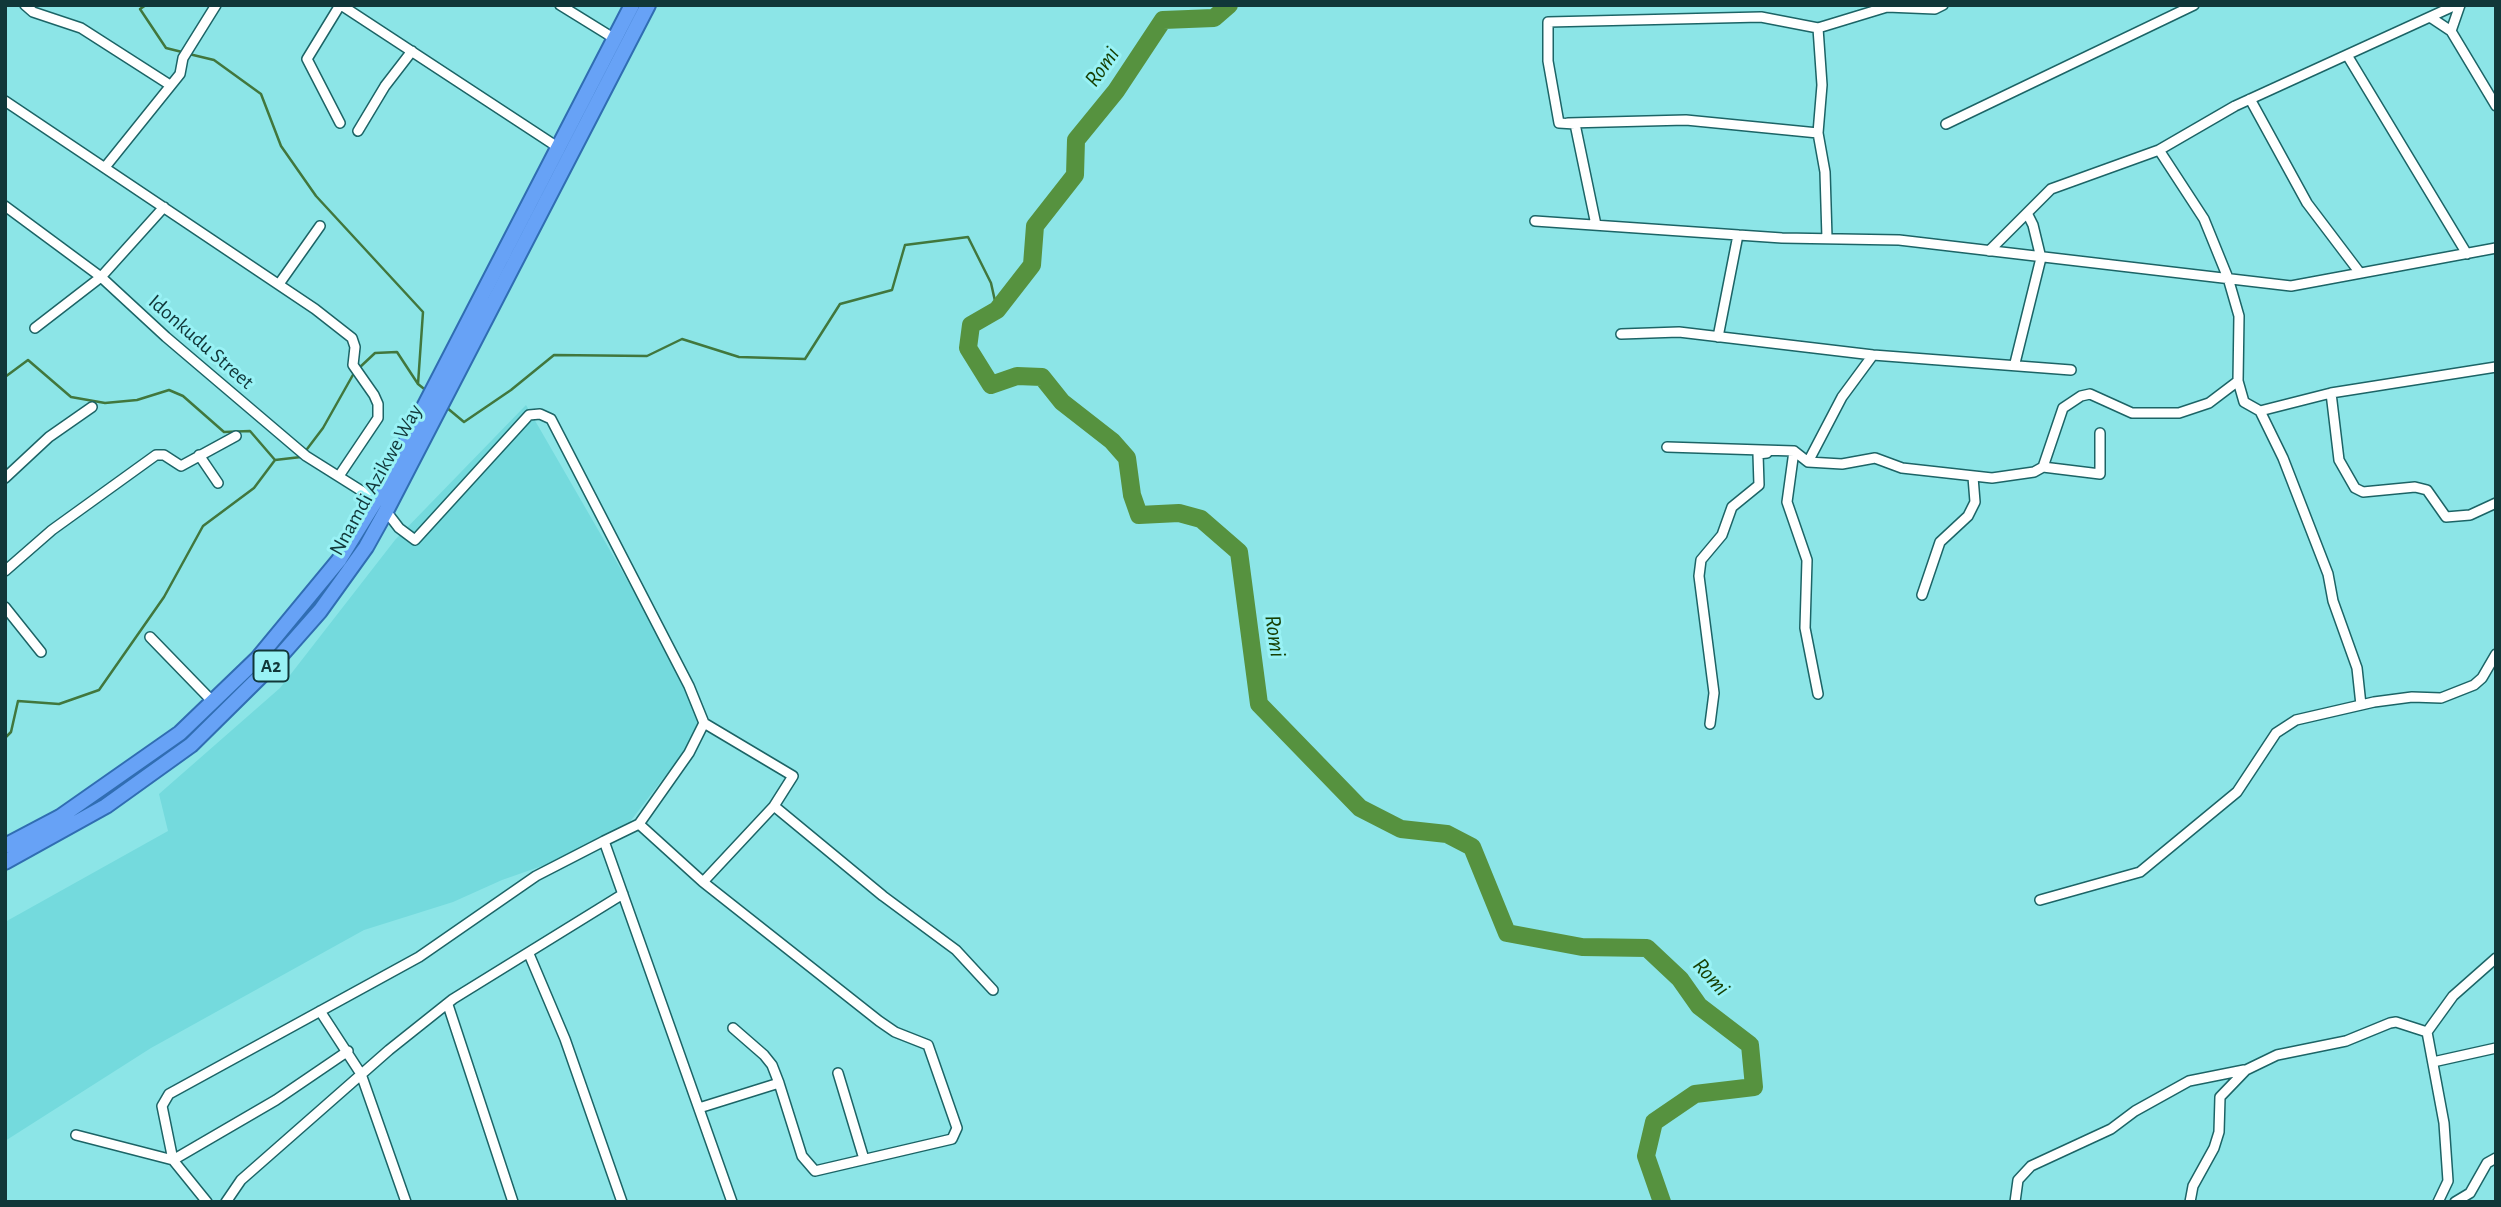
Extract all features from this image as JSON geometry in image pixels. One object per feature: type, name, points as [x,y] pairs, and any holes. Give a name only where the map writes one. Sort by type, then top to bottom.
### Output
[{"type":"highway","name":"Nnamdi Azikwe Way","points":[[5,862],[106,806],[191,745],[275,662],[320,611],[366,547],[381,505],[632,5]]},
{"type":"highway","name":"Nnamdi Azikwe Way","points":[[5,846],[60,817],[123,776],[180,733],[214,703],[313,595],[381,505],[648,5]]},
{"type":"street","points":[[25,5],[33,12],[81,28],[170,85]]},
{"type":"street","points":[[106,166],[180,74],[183,58],[216,5]]},
{"type":"street","points":[[340,123],[307,59],[340,5],[559,148]]},
{"type":"street","points":[[560,5],[615,39]]},
{"type":"street","points":[[1559,123],[1548,61],[1548,22],[1761,17],[1818,28],[1887,7],[1935,9],[1943,5]]},
{"type":"street","points":[[1946,124],[2194,5]]},
{"type":"street","points":[[1989,251],[2051,188],[2160,150],[2250,99],[2458,5]]},
{"type":"street","points":[[2451,31],[2458,5]]},
{"type":"street","points":[[2430,17],[2451,31],[2496,106]]},
{"type":"street","points":[[1818,28],[1822,85],[1818,133],[1825,173],[1827,239]]},
{"type":"street","points":[[358,131],[385,86],[412,51]]},
{"type":"street","points":[[2347,55],[2467,254]]},
{"type":"street","points":[[2250,99],[2307,203],[2360,274]]},
{"type":"street","points":[[5,101],[279,284],[352,338],[357,370],[378,404],[377,418],[339,476]]},
{"type":"street","points":[[1559,123],[1686,120],[1818,133]]},
{"type":"street","points":[[1559,123],[1575,124],[1596,225]]},
{"type":"street","points":[[2160,150],[2204,219],[2228,278],[2239,316],[2238,381],[2244,402]]},
{"type":"street","name":"Idonkudu Street","points":[[5,206],[101,277],[166,337],[303,453],[381,505],[399,528],[415,540],[529,415],[540,414],[551,419],[689,686],[704,723]]},
{"type":"street","points":[[35,328],[101,277],[164,207]]},
{"type":"street","points":[[2015,363],[2041,258],[2033,225],[2027,213]]},
{"type":"street","points":[[1535,221],[1738,235],[1899,240],[2291,286],[2496,248]]},
{"type":"street","points":[[279,284],[320,226]]},
{"type":"street","points":[[1718,337],[1738,235]]},
{"type":"street","points":[[1621,334],[1679,332],[1873,355],[2071,369]]},
{"type":"street","points":[[1808,463],[1842,397],[1873,355]]},
{"type":"street","points":[[2260,411],[2331,393],[2496,367]]},
{"type":"street","points":[[2043,467],[2063,408],[2081,396],[2090,394],[2132,413],[2179,413],[2209,403],[2238,381]]},
{"type":"street","points":[[2223,392],[2260,411],[2283,458],[2328,574],[2333,601],[2357,667],[2361,705]]},
{"type":"street","points":[[2331,393],[2339,460],[2355,488],[2363,492],[2414,487],[2427,490],[2446,517],[2470,515],[2496,503]]},
{"type":"street","points":[[5,478],[49,437],[92,407]]},
{"type":"street","points":[[1667,447],[1794,451],[1808,463],[1842,464],[1875,458],[1902,468],[1973,477],[2020,474],[2043,467],[2100,474],[2100,433]]},
{"type":"street","points":[[5,571],[81,508],[156,455],[164,455],[178,466],[236,436]]},
{"type":"street","points":[[1794,451],[1787,502],[1807,559],[1804,628],[1818,694]]},
{"type":"street","points":[[1710,724],[1714,693],[1699,576],[1701,560],[1722,535],[1732,507],[1759,485],[1758,454],[1794,451]]},
{"type":"street","points":[[199,455],[218,483]]},
{"type":"street","points":[[1922,596],[1940,542],[1968,516],[1975,502],[1973,477]]},
{"type":"street","points":[[5,607],[41,652]]},
{"type":"street","points":[[150,637],[214,703]]},
{"type":"street","points":[[2040,900],[2140,872],[2237,792],[2276,733],[2296,720],[2412,697],[2441,698],[2474,685],[2482,678],[2496,654]]},
{"type":"street","points":[[2482,678],[2496,676]]},
{"type":"street","points":[[207,1202],[173,1160],[162,1106],[164,1099],[419,957],[536,876],[639,824],[689,753],[704,723],[793,776],[774,806],[703,882]]},
{"type":"street","points":[[774,806],[883,896],[956,950],[993,990]]},
{"type":"street","points":[[639,824],[703,882],[879,1021],[895,1032],[928,1045],[957,1128],[956,1135],[952,1139],[815,1171],[802,1156],[772,1065],[733,1028]]},
{"type":"street","points":[[604,841],[732,1202]]},
{"type":"street","points":[[226,1202],[241,1180],[361,1074],[448,1006],[453,999],[623,894]]},
{"type":"street","points":[[529,954],[565,1039],[622,1202]]},
{"type":"street","points":[[2438,1202],[2448,1181],[2444,1123],[2427,1032],[2454,996],[2496,958]]},
{"type":"street","points":[[448,1006],[513,1202]]},
{"type":"street","points":[[320,1011],[361,1074],[406,1202]]},
{"type":"street","points":[[2015,1202],[2018,1180],[2031,1166],[2111,1129],[2135,1111],[2189,1081],[2246,1070],[2277,1055],[2346,1041],[2390,1023],[2396,1022],[2427,1032]]},
{"type":"street","points":[[2433,1062],[2496,1048]]},
{"type":"street","points":[[76,1135],[173,1160],[276,1100],[348,1051]]},
{"type":"street","points":[[2190,1202],[2193,1186],[2214,1148],[2219,1132],[2220,1097],[2246,1070]]},
{"type":"street","points":[[838,1073],[863,1159]]},
{"type":"street","points":[[699,1108],[779,1083]]},
{"type":"street","points":[[2455,1202],[2470,1193],[2487,1163],[2496,1158]]},
{"type":"shaded area","points":[[526,405],[708,720],[616,840],[502,880],[453,902],[364,930],[151,1048],[5,1141],[5,922],[168,831],[159,794],[280,688],[395,540]]},
{"type":"waterway","points":[[146,5],[140,9],[166,48],[182,52]]},
{"type":"waterway","name":"Romi","points":[[1229,5],[1214,18],[1163,20],[1116,91],[1076,140],[1075,175],[1035,226],[1032,265],[997,310],[971,325],[968,348],[991,385],[1017,376],[1042,377],[1062,402],[1112,441],[1127,458],[1132,495],[1139,515],[1179,513],[1201,519],[1239,552],[1259,704],[1360,808],[1401,829],[1447,834],[1472,847],[1507,933],[1582,947],[1647,948],[1680,979],[1699,1006],[1750,1045],[1754,1087],[1695,1094],[1654,1122],[1646,1156],[1662,1202]]},
{"type":"waterway","points":[[189,54],[214,60],[261,94],[281,146],[316,196],[423,312],[418,384]]},
{"type":"waterway","points":[[446,407],[464,422],[511,390],[554,355],[647,356],[682,339],[739,357],[805,359],[840,304],[892,290],[905,245],[968,237],[991,283],[997,310]]},
{"type":"waterway","points":[[359,368],[375,353],[397,352],[418,384],[428,392]]},
{"type":"waterway","points":[[5,377],[28,360],[71,397],[105,403],[137,400],[169,390],[183,396],[224,432],[250,431],[275,460],[301,457],[323,428],[354,373]]},
{"type":"waterway","points":[[5,738],[11,732],[18,701],[59,704],[99,690],[164,597],[203,526],[254,488],[275,460]]}]
